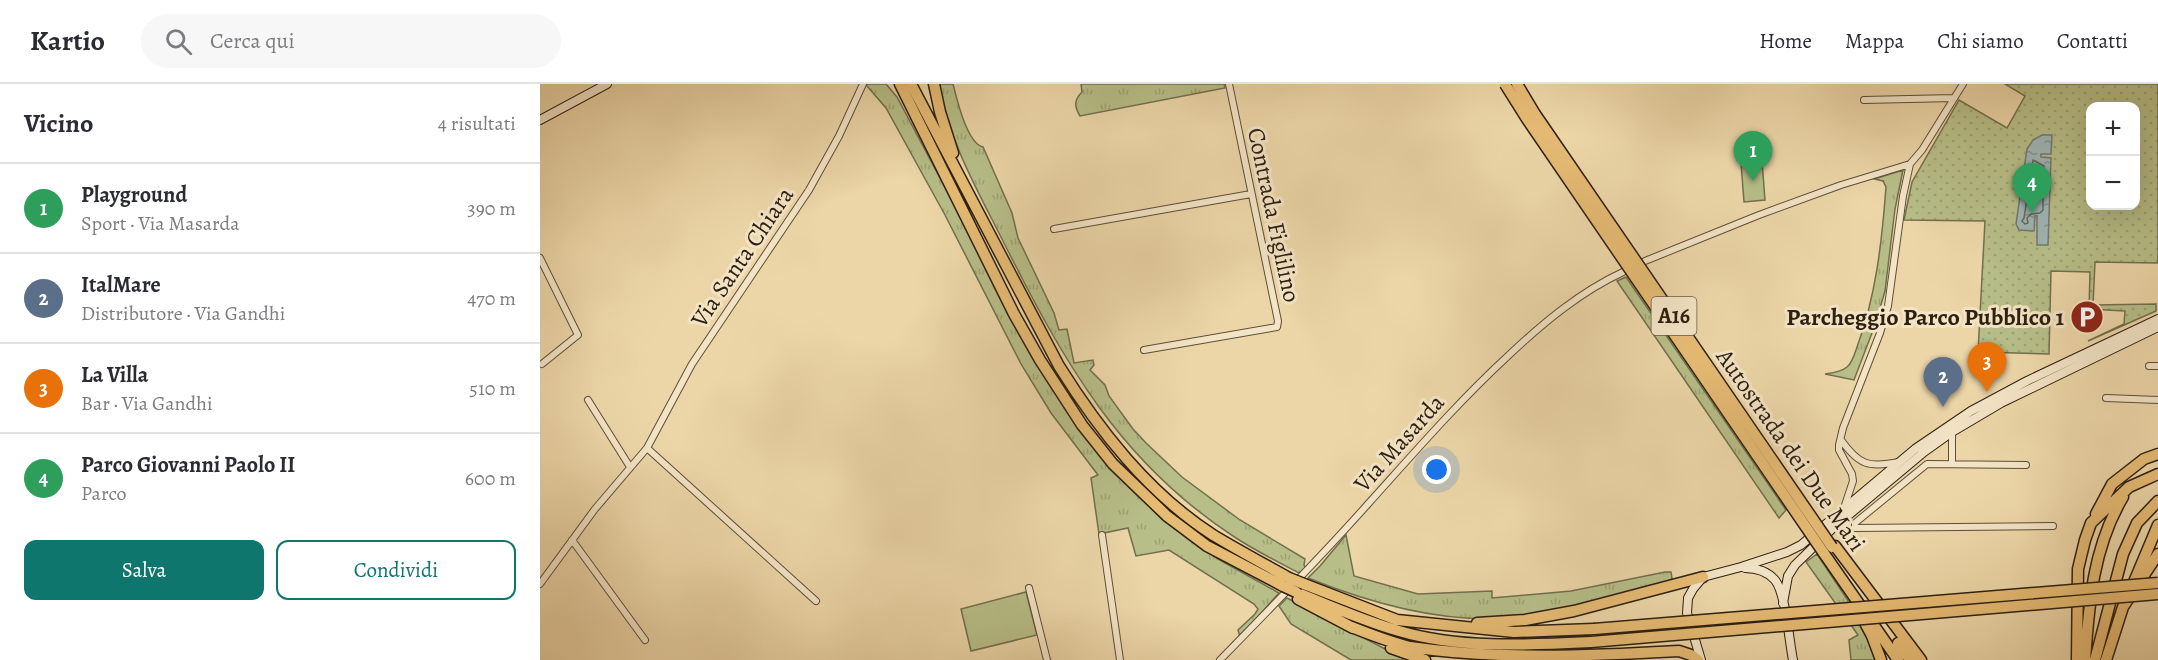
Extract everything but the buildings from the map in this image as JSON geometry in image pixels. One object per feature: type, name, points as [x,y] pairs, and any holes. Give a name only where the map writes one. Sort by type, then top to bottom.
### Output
[{"type":"highway","points":[[891,84],[924,143],[939,162]]},
{"type":"highway","points":[[900,84],[1014,314],[1067,404],[1113,464],[1167,516],[1239,570],[1284,584],[1349,626],[1388,646],[1425,660]]},
{"type":"highway","points":[[911,84],[965,190],[1079,399],[1125,458],[1177,508],[1284,584],[1298,591],[1400,632],[1447,640],[1520,645],[1591,642],[2158,594]]},
{"type":"highway","points":[[934,84],[940,112],[965,190]]},
{"type":"highway","name":"Autostrada dei Due Mari","points":[[1505,84],[1781,491],[1785,502],[1828,550],[1910,660]]},
{"type":"highway","name":"Autostrada dei Due Mari","points":[[1517,84],[1542,124],[1797,496],[1828,550],[1898,660]]},
{"type":"highway","points":[[2077,660],[2078,569],[2091,523],[2112,484],[2144,459],[2158,454]]},
{"type":"highway","points":[[2091,523],[2129,487],[2158,474]]},
{"type":"highway","points":[[2085,660],[2095,566],[2107,526],[2129,487]]},
{"type":"highway","points":[[2095,660],[2123,554],[2137,523],[2158,501]]},
{"type":"highway","points":[[2106,660],[2123,607],[2158,525]]},
{"type":"highway","points":[[1828,550],[1868,627],[1881,660]]},
{"type":"highway","points":[[1828,550],[1921,660]]},
{"type":"highway","points":[[2123,607],[2158,555]]},
{"type":"highway","points":[[1439,626],[1525,620],[1574,611],[1702,577]]},
{"type":"highway","points":[[1298,591],[1397,620],[1514,632],[1594,629],[2158,583]]},
{"type":"highway","points":[[1349,626],[1411,647],[1465,655],[1526,659],[1679,651],[1699,660]]},
{"type":"street","points":[[540,120],[607,84]]},
{"type":"street","name":"Via Santa Chiara","points":[[540,584],[572,540],[647,448],[692,364],[814,181],[863,84]]},
{"type":"street","name":"Contrada Figlilino","points":[[1144,350],[1277,327],[1278,321],[1229,84]]},
{"type":"street","points":[[1841,513],[1848,500],[1853,481],[1852,474],[1839,450],[1843,428],[1880,333],[1888,306],[1903,196],[1910,164],[1922,150],[1963,84]]},
{"type":"street","points":[[1864,100],[1954,98]]},
{"type":"street","points":[[1645,261],[1759,215],[1841,185],[1910,164]]},
{"type":"street","points":[[1054,229],[1251,194]]},
{"type":"street","points":[[540,258],[578,335],[542,364]]},
{"type":"street","name":"Via Masarda","points":[[1220,660],[1321,557],[1438,424],[1477,385],[1530,335],[1576,299],[1603,282],[1623,273]]},
{"type":"street","points":[[1699,660],[1687,613],[1688,598],[1692,588],[1702,577],[1741,567],[1801,545],[1899,462],[1947,427],[2004,393],[2158,320]]},
{"type":"street","points":[[1783,603],[1788,576],[1795,565],[1833,528],[1897,474],[1952,432],[2032,387],[2158,327]]},
{"type":"street","points":[[2149,366],[2158,366]]},
{"type":"street","points":[[2106,398],[2158,399]]},
{"type":"street","points":[[588,400],[630,468]]},
{"type":"street","points":[[1952,432],[1952,464]]},
{"type":"street","points":[[1841,440],[1850,453],[1862,462],[1878,466],[1899,462]]},
{"type":"street","points":[[647,448],[816,601]]},
{"type":"street","points":[[2026,465],[1927,464],[1854,525],[1855,528],[1859,530],[2052,526]]},
{"type":"street","points":[[1102,535],[1120,660]]},
{"type":"street","points":[[572,540],[645,640]]},
{"type":"street","points":[[1741,567],[1752,568],[1769,575],[1778,585],[1793,660]]},
{"type":"street","points":[[1029,588],[1047,660]]},
{"type":"green space","points":[[867,84],[886,84],[897,97],[1022,333],[1073,417],[1181,532],[1218,559],[1279,593],[1240,637],[1238,630],[1258,609],[1254,604],[1169,550],[1136,556],[1128,528],[1099,534],[1091,478],[1098,475],[1051,413],[1021,364],[945,215],[886,108]]},
{"type":"green space","points":[[939,84],[953,84],[968,130],[977,144],[983,147],[1012,213],[1018,238],[1054,313],[1059,330],[1067,329],[1074,363],[1093,360],[1094,365],[1090,370],[1105,385],[1109,396],[1146,443],[1182,477],[1240,520],[1305,559],[1306,568],[1299,573],[1267,556],[1236,538],[1195,509],[1159,477],[1127,443],[1099,407],[1049,329],[975,185],[957,146]]},
{"type":"green space","points":[[1081,84],[1224,84],[1225,88],[1080,116],[1076,103],[1082,92]]},
{"type":"green space","points":[[2005,84],[2158,84],[2158,263],[2095,262],[2093,305],[2156,304],[2156,311],[2088,341],[2124,324],[2125,311],[2089,309],[2090,272],[2051,271],[2049,354],[1978,352],[1985,221],[1904,220],[1912,182],[1959,100],[2007,128],[2025,96]]},
{"type":"green space","points":[[1762,161],[1765,200],[1744,202],[1741,163]]},
{"type":"green space","points":[[1903,170],[1895,209],[1885,291],[1854,380],[1825,374],[1847,367],[1864,328],[1880,248],[1886,187],[1883,181],[1874,179]]},
{"type":"green space","points":[[1626,277],[1786,510],[1779,518],[1617,281]]},
{"type":"green space","points":[[1346,535],[1354,576],[1418,594],[1492,591],[1492,598],[1571,591],[1665,572],[1671,572],[1672,578],[1669,582],[1618,596],[1531,616],[1474,619],[1446,616],[1389,605],[1308,578]]},
{"type":"green space","points":[[1817,554],[1867,629],[1879,660],[1851,660],[1849,640],[1858,635],[1806,562]]},
{"type":"green space","points":[[1026,592],[1037,635],[971,651],[961,609]]},
{"type":"green space","points":[[1287,598],[1391,652],[1414,660],[1351,660],[1291,624],[1279,606]]},
{"type":"water","points":[[2042,135],[2052,135],[2051,154],[2041,154],[2041,157],[2051,158],[2050,183],[2041,183],[2041,185],[2050,186],[2048,245],[2037,245],[2037,216],[2035,216],[2034,231],[2019,230],[2016,224],[2027,149],[2033,140]]},
{"type":"place","name":"Playground","points":[[1753,181]]},
{"type":"place","name":"Parco Giovanni Paolo II","points":[[2032,213]]},
{"type":"place","name":"Parcheggio Parco Pubblico 1","points":[[2087,317]]},
{"type":"place","name":"La Villa","points":[[1987,392]]},
{"type":"place","name":"ItalMare","points":[[1943,407]]}]
